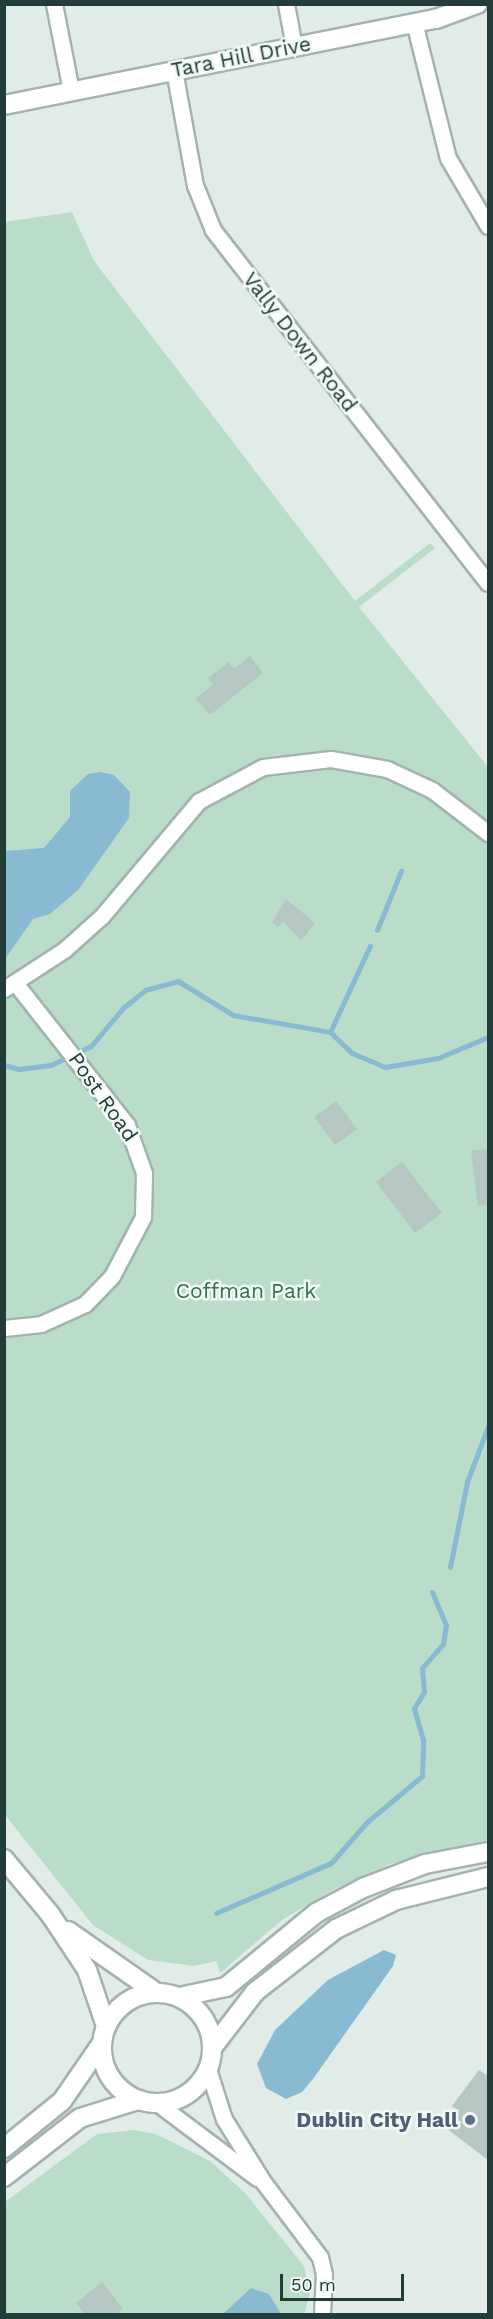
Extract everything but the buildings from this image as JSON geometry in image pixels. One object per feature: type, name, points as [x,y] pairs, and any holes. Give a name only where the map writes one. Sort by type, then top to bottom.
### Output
[{"type":"main road","name":"Tara Hill Drive","points":[[4,105],[414,22],[477,4]]},
{"type":"main road","points":[[50,1914],[84,1944],[157,1993],[179,1997],[226,1987],[316,1913],[363,1888],[425,1864],[489,1852]]},
{"type":"main road","points":[[4,1859],[50,1914],[87,1970],[104,2035],[107,2071],[115,2083],[138,2100]]},
{"type":"main road","points":[[4,2177],[80,2118],[138,2100],[157,2103],[188,2093],[208,2069],[212,2048],[255,1992],[336,1929],[396,1900],[489,1876]]},
{"type":"main road","points":[[4,2148],[62,2101],[127,2002],[157,1993]]},
{"type":"main road","points":[[179,1997],[202,2016],[212,2048]]},
{"type":"street","points":[[54,4],[71,91]]},
{"type":"street","points":[[286,4],[294,47]]},
{"type":"street","points":[[414,22],[448,158],[489,226]]},
{"type":"street","name":"Vally Down Road","points":[[174,70],[195,185],[213,230],[489,583]]},
{"type":"street","points":[[10,987],[102,916],[199,801],[263,767],[331,759],[387,769],[432,790],[489,833]]},
{"type":"street","name":"Post Road","points":[[4,1328],[41,1324],[85,1304],[112,1276],[138,1234],[144,1173],[139,1148],[88,1073],[33,1005],[10,987]]},
{"type":"street","points":[[208,2069],[220,2112],[264,2183],[320,2257],[324,2274],[322,2314]]},
{"type":"street","points":[[157,2103],[264,2183]]},
{"type":"green space","name":"Coffman Park","points":[[72,212],[94,261],[355,601],[430,543],[435,548],[359,607],[488,767],[488,1840],[390,1864],[334,1889],[282,1920],[220,1973],[216,1961],[194,1966],[148,1960],[93,1925],[5,1815],[4,222]]},
{"type":"green space","points":[[134,2130],[156,2134],[210,2161],[245,2193],[304,2266],[310,2293],[304,2314],[5,2314],[5,2202],[97,2134]]},
{"type":"water","points":[[100,772],[114,775],[130,792],[129,818],[78,890],[50,914],[33,919],[5,959],[5,851],[44,848],[70,817],[70,791],[88,774]]},
{"type":"water","points":[[384,1950],[396,1955],[393,1966],[302,2092],[286,2099],[266,2088],[257,2064],[275,2030],[328,1980]]},
{"type":"water","points":[[251,2288],[269,2294],[281,2314],[223,2314]]},
{"type":"waterway","points":[[377,930],[401,871]]},
{"type":"waterway","points":[[330,1032],[370,946]]},
{"type":"waterway","points":[[4,1065],[19,1069],[51,1065],[91,1046],[123,1008],[145,990],[178,981],[233,1015],[330,1032],[352,1053],[385,1067],[438,1058],[488,1037]]},
{"type":"waterway","points":[[450,1567],[467,1482],[488,1426]]},
{"type":"waterway","points":[[216,1913],[331,1863],[367,1822],[422,1776],[423,1740],[414,1708],[424,1692],[422,1668],[443,1644],[446,1625],[432,1592]]},
{"type":"place","name":"Dublin City Hall","points":[[470,2120]]}]
